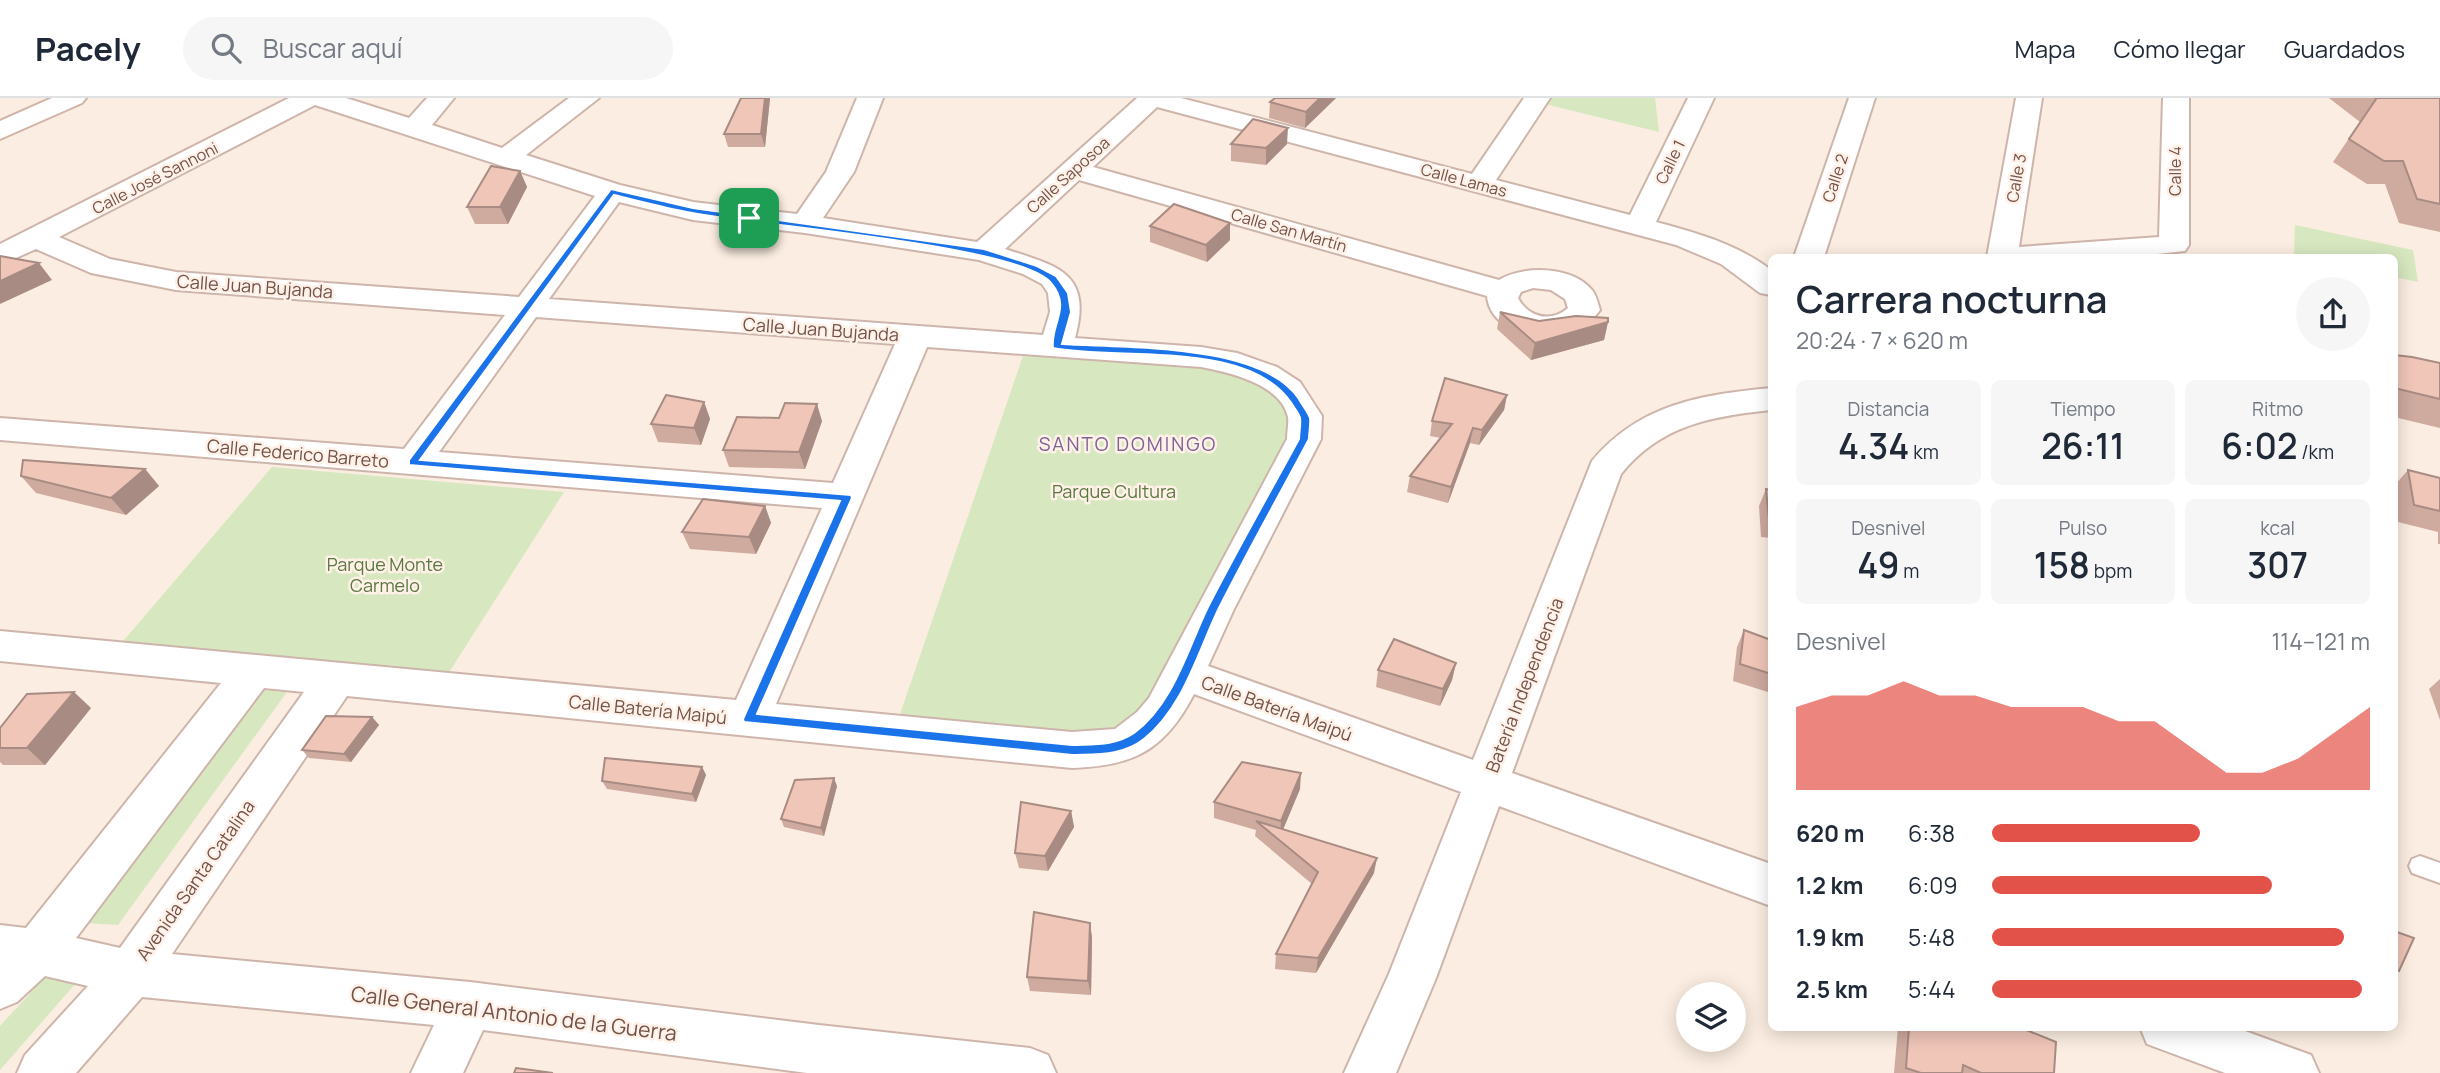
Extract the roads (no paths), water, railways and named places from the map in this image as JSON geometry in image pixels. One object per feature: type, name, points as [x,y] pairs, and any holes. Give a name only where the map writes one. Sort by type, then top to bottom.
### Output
[{"type":"street","points":[[0,114],[35,98]]},
{"type":"street","points":[[0,131],[73,98]]},
{"type":"street","name":"Calle José Sannoni","points":[[0,256],[309,98]]},
{"type":"street","points":[[320,98],[611,192],[693,211],[984,252],[1034,268],[1053,278],[1063,293],[1066,312],[1056,346]]},
{"type":"street","points":[[414,129],[441,98]]},
{"type":"street","points":[[505,158],[586,98]]},
{"type":"street","points":[[805,225],[839,172],[870,98]]},
{"type":"street","name":"Calle Lamas","points":[[1152,98],[1640,225],[1709,247],[1767,278]]},
{"type":"street","name":"Calle Saposoa","points":[[984,252],[1152,98]]},
{"type":"street","points":[[1479,184],[1537,98]]},
{"type":"street","name":"Calle 1","points":[[1640,225],[1701,98]]},
{"type":"street","name":"Calle 2","points":[[1810,254],[1862,98]]},
{"type":"street","name":"Calle 3","points":[[2003,254],[2029,98]]},
{"type":"street","name":"Calle 4","points":[[2051,254],[2174,245],[2175,98]]},
{"type":"street","name":"Calle San Martín","points":[[1074,170],[1505,291]]},
{"type":"street","points":[[413,463],[611,192]]},
{"type":"street","name":"Calle Juan Bujanda","points":[[36,238],[102,267],[148,277],[1201,357],[1237,363],[1265,374],[1288,390],[1305,416],[1304,439],[1213,610],[1184,674]]},
{"type":"street","points":[[749,719],[915,336]]},
{"type":"street","name":"Batería Independencia","points":[[1370,1073],[1412,978],[1605,470],[1614,456],[1643,432],[1681,414],[1728,403],[1768,399]]},
{"type":"street","name":"Calle Federico Barreto","points":[[0,429],[847,498]]},
{"type":"street","name":"Calle Batería Maipú","points":[[0,646],[1072,750],[1115,748],[1138,737],[1159,716],[1184,674],[1768,884]]},
{"type":"street","points":[[0,986],[18,949],[254,671]]},
{"type":"street","name":"Avenida Santa Catalina","points":[[43,1073],[131,973],[336,678]]},
{"type":"street","name":"Calle General Antonio de la Guerra","points":[[18,949],[131,973],[470,1005],[815,1062],[1030,1073]]},
{"type":"street","points":[[437,1073],[470,1005]]},
{"type":"street","points":[[2199,1043],[2293,1073]]},
{"type":"district","name":"SANTO DOMINGO","points":[[1128,444]]},
{"type":"park label","name":"Parque Cultura","points":[[1114,491]]},
{"type":"park label","name":"Parque Monte Carmelo","points":[[385,574]]}]
